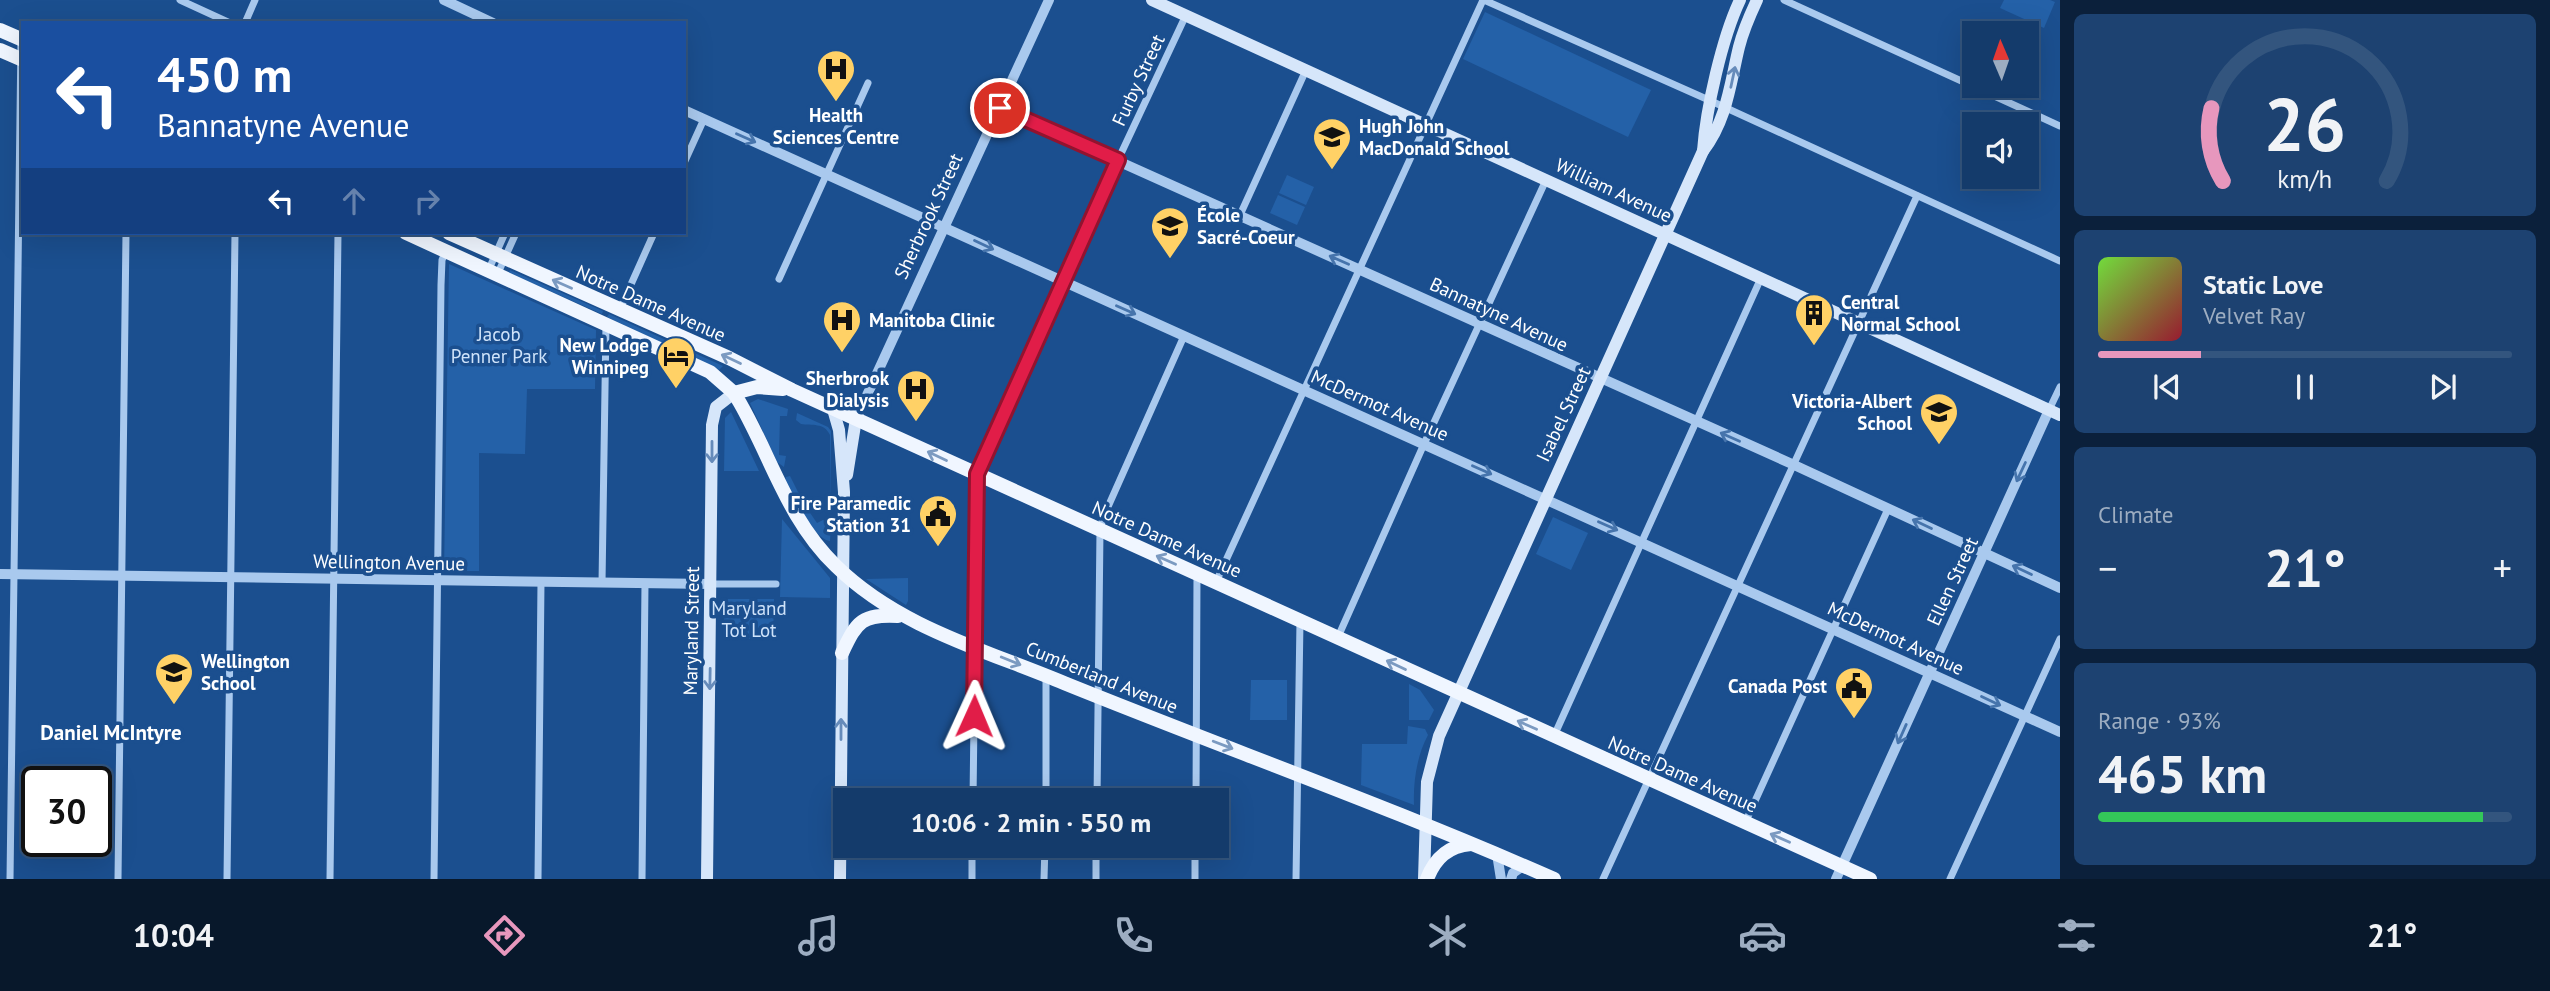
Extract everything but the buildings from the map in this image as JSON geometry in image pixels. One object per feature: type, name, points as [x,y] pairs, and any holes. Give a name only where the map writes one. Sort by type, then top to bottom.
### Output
[{"type":"main road","name":"William Avenue","points":[[1152,0],[2055,412]]},
{"type":"main road","name":"Isabel Street","points":[[1703,151],[1704,132],[1725,40],[1740,0]]},
{"type":"main road","name":"Isabel Street","points":[[1426,879],[1425,824],[1429,767],[1439,736],[1703,151],[1715,136],[1726,109],[1740,46],[1757,0]]},
{"type":"main road","points":[[0,30],[21,40]]},
{"type":"main road","points":[[0,50],[21,59]]},
{"type":"main road","name":"Notre Dame Avenue","points":[[411,235],[710,372],[734,393]]},
{"type":"main road","name":"Notre Dame Avenue","points":[[453,235],[1745,823],[1839,873],[1870,879]]},
{"type":"main road","points":[[734,393],[757,387],[792,390]]},
{"type":"main road","name":"Cumberland Avenue","points":[[734,393],[751,422],[794,514],[819,548],[873,598],[903,617],[1046,676],[1425,824],[1554,879]]},
{"type":"main road","name":"Maryland Street","points":[[707,879],[712,420],[716,407],[734,393]]},
{"type":"main road","name":"Sherbrook Street","points":[[833,409],[839,430],[844,492],[840,879]]},
{"type":"main road","name":"Sherbrook Street","points":[[844,492],[856,419]]},
{"type":"main road","points":[[842,653],[852,631],[863,620],[876,615],[903,617]]},
{"type":"main road","points":[[1426,879],[1443,853],[1471,844]]},
{"type":"street","points":[[180,0],[226,21]]},
{"type":"street","points":[[246,21],[255,0]]},
{"type":"street","points":[[444,0],[489,21]]},
{"type":"street","name":"Sherbrook Street","points":[[856,419],[1049,0]]},
{"type":"street","points":[[1216,583],[1484,0],[2060,261]]},
{"type":"street","points":[[1784,0],[2060,125]]},
{"type":"street","name":"Furby Street","points":[[973,788],[977,474],[1186,15]]},
{"type":"street","points":[[1240,215],[1306,70]]},
{"type":"street","points":[[779,279],[868,83]]},
{"type":"street","name":"Bannatyne Avenue","points":[[1000,108],[1792,464],[2060,588]]},
{"type":"street","name":"McDermot Avenue","points":[[686,111],[1929,671],[2060,733]]},
{"type":"street","points":[[686,159],[704,119]]},
{"type":"street","points":[[10,879],[21,124]]},
{"type":"street","points":[[1338,638],[1478,324],[1546,180]]},
{"type":"street","points":[[1602,879],[1917,196]]},
{"type":"street","points":[[118,879],[126,235]]},
{"type":"street","points":[[227,879],[235,235]]},
{"type":"street","points":[[330,879],[338,235]]},
{"type":"street","points":[[500,257],[505,235]]},
{"type":"street","points":[[493,271],[515,235]]},
{"type":"street","points":[[620,310],[652,235]]},
{"type":"street","points":[[434,879],[441,285],[442,260],[446,250]]},
{"type":"street","points":[[1553,736],[1761,277]]},
{"type":"street","points":[[602,583],[606,323]]},
{"type":"street","points":[[1097,788],[1100,530],[1184,336]]},
{"type":"street","name":"Ellen Street","points":[[1839,873],[1984,552],[2055,412],[2060,387]]},
{"type":"street","points":[[1745,823],[1888,509]]},
{"type":"street","name":"Wellington Avenue","points":[[0,574],[776,584]]},
{"type":"street","points":[[1196,788],[1197,574]]},
{"type":"street","points":[[538,879],[541,582]]},
{"type":"street","points":[[642,879],[645,584]]},
{"type":"street","points":[[1296,879],[1300,621]]},
{"type":"street","points":[[1950,879],[2060,639]]},
{"type":"street","points":[[1046,676],[1046,788]]},
{"type":"street","points":[[1497,854],[1501,879]]},
{"type":"street","points":[[972,858],[972,879]]},
{"type":"street","points":[[1044,879],[1045,858]]},
{"type":"street","points":[[1096,858],[1096,879]]},
{"type":"street","points":[[1195,858],[1195,879]]},
{"type":"street","points":[[1511,879],[1513,873],[1523,866]]},
{"type":"green space","points":[[2004,0],[2055,2],[2044,28],[2039,26],[2039,21],[2029,21],[2000,8]]},
{"type":"green space","points":[[1485,12],[1651,90],[1628,137],[1463,59]]},
{"type":"green space","points":[[1287,175],[1314,187],[1306,205],[1279,193]]},
{"type":"green space","points":[[1278,195],[1305,207],[1297,225],[1270,213]]},
{"type":"green space","name":"Jacob Penner Park","points":[[449,264],[596,330],[595,389],[527,389],[525,454],[479,453],[479,571],[444,571]]},
{"type":"green space","points":[[510,270],[603,311],[602,314],[509,273]]},
{"type":"green space","points":[[609,314],[723,366],[719,370],[607,317]]},
{"type":"green space","points":[[758,399],[788,409],[787,416],[780,416],[779,455],[786,456],[784,467],[777,462],[750,403]]},
{"type":"green space","points":[[731,412],[759,471],[724,471],[725,418]]},
{"type":"green space","points":[[797,413],[828,427],[831,431],[830,512],[830,435],[821,426],[801,424],[796,420]]},
{"type":"green space","points":[[790,476],[798,492],[808,500],[804,504],[817,523],[823,520],[831,522],[830,541],[817,533],[804,516],[785,481],[786,477]]},
{"type":"green space","points":[[1553,517],[1588,533],[1571,570],[1536,554]]},
{"type":"green space","points":[[782,519],[830,578],[830,598],[780,597]]},
{"type":"green space","points":[[908,578],[906,605],[866,579]]},
{"type":"green space","name":"Maryland Tot Lot","points":[[724,599],[774,599],[773,639],[724,639]]},
{"type":"green space","points":[[1251,680],[1287,680],[1287,720],[1250,720]]},
{"type":"green space","points":[[1409,684],[1420,690],[1434,710],[1429,720],[1409,720]]},
{"type":"green space","points":[[1408,726],[1425,729],[1428,735],[1416,769],[1414,805],[1361,785],[1362,744],[1407,744]]},
{"type":"place","name":"Health Sciences Centre","points":[[836,103]]},
{"type":"place","name":"Hugh John MacDonald School","points":[[1332,171]]},
{"type":"place","name":"École Sacré-Coeur","points":[[1170,260]]},
{"type":"place","name":"Central Normal School","points":[[1814,347]]},
{"type":"place","name":"Manitoba Clinic","points":[[842,354]]},
{"type":"place","name":"New Lodge Winnipeg","points":[[676,390]]},
{"type":"place","name":"Sherbrook Dialysis","points":[[916,423]]},
{"type":"place","name":"Victoria-Albert School","points":[[1939,446]]},
{"type":"place","name":"Fire Paramedic Station 31","points":[[938,548]]},
{"type":"place","name":"Wellington School","points":[[174,706]]},
{"type":"place","name":"Canada Post","points":[[1854,720]]},
{"type":"district","name":"Daniel McIntyre","points":[[111,732]]},
{"type":"route","points":[[974,716],[977,474],[1118,160],[1000,108]]}]
